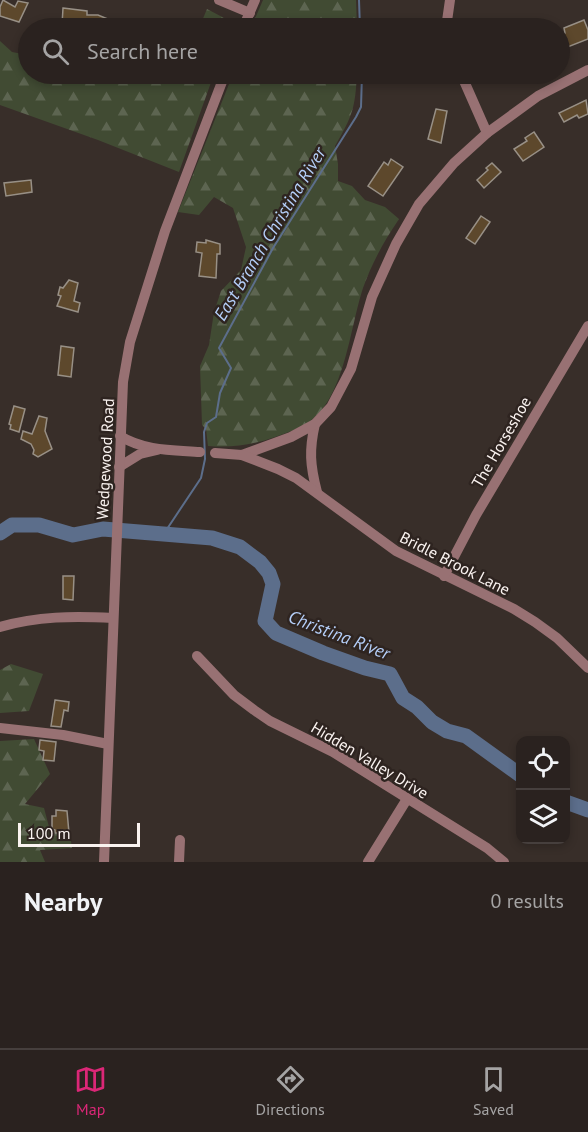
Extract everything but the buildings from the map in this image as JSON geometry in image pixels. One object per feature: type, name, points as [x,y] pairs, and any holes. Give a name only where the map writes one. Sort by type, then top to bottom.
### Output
[{"type":"street","points":[[219,0],[250,12]]},
{"type":"street","points":[[247,18],[255,0]]},
{"type":"street","points":[[447,18],[450,0]]},
{"type":"street","points":[[570,79],[588,70]]},
{"type":"street","name":"Wedgewood Road","points":[[104,862],[123,382],[130,342],[165,231],[221,84]]},
{"type":"street","points":[[465,84],[487,133]]},
{"type":"street","points":[[215,453],[242,455],[291,437],[315,424],[331,407],[351,369],[372,297],[396,244],[419,204],[454,163],[487,133],[538,96],[561,84]]},
{"type":"street","name":"The Horseshoe","points":[[444,576],[476,515],[588,326]]},
{"type":"street","points":[[315,424],[310,456],[316,492]]},
{"type":"street","points":[[120,436],[128,441],[160,450],[200,452]]},
{"type":"street","points":[[119,467],[140,454],[160,450]]},
{"type":"street","name":"Bridle Brook Lane","points":[[242,455],[278,469],[316,492],[396,552],[514,609],[557,638],[588,668]]},
{"type":"street","points":[[0,627],[22,620],[55,617],[113,618]]},
{"type":"street","name":"Hidden Valley Drive","points":[[197,656],[234,695],[270,721],[333,752],[487,848],[504,862]]},
{"type":"street","points":[[0,728],[63,735],[108,744]]},
{"type":"street","points":[[368,862],[407,799]]},
{"type":"street","points":[[178,862],[180,840]]},
{"type":"green space","points":[[263,0],[356,0],[357,18],[255,18]]},
{"type":"green space","points":[[207,9],[224,18],[203,18]]},
{"type":"green space","points":[[0,41],[12,52],[18,53],[18,84],[210,84],[179,172],[0,105]]},
{"type":"green space","points":[[229,84],[356,84],[352,111],[335,146],[338,181],[352,186],[365,200],[385,207],[399,219],[379,252],[363,288],[345,360],[331,396],[321,411],[309,422],[292,431],[258,442],[225,447],[208,446],[206,429],[202,425],[200,366],[209,345],[214,312],[221,291],[241,270],[246,247],[233,208],[214,197],[199,215],[178,212]]},
{"type":"green space","points":[[11,664],[43,674],[29,711],[0,713],[0,670]]},
{"type":"green space","points":[[34,739],[50,774],[25,804],[44,808],[49,827],[70,835],[72,848],[40,850],[45,862],[0,862],[0,741]]},
{"type":"waterway","name":"East Branch Christina River","points":[[359,0],[360,18]]},
{"type":"waterway","name":"East Branch Christina River","points":[[163,535],[201,478],[205,459],[204,432],[207,423],[216,417],[220,393],[231,368],[219,348],[273,248],[356,117],[361,107],[362,84]]},
{"type":"waterway","name":"Christina River","points":[[0,533],[12,525],[39,525],[73,535],[103,529],[212,538],[240,547],[260,562],[269,573],[273,584],[265,621],[276,633],[323,653],[390,674],[403,698],[417,707],[432,722],[447,731],[466,736],[516,772]]},
{"type":"waterway","name":"Christina River","points":[[570,803],[588,810]]}]
